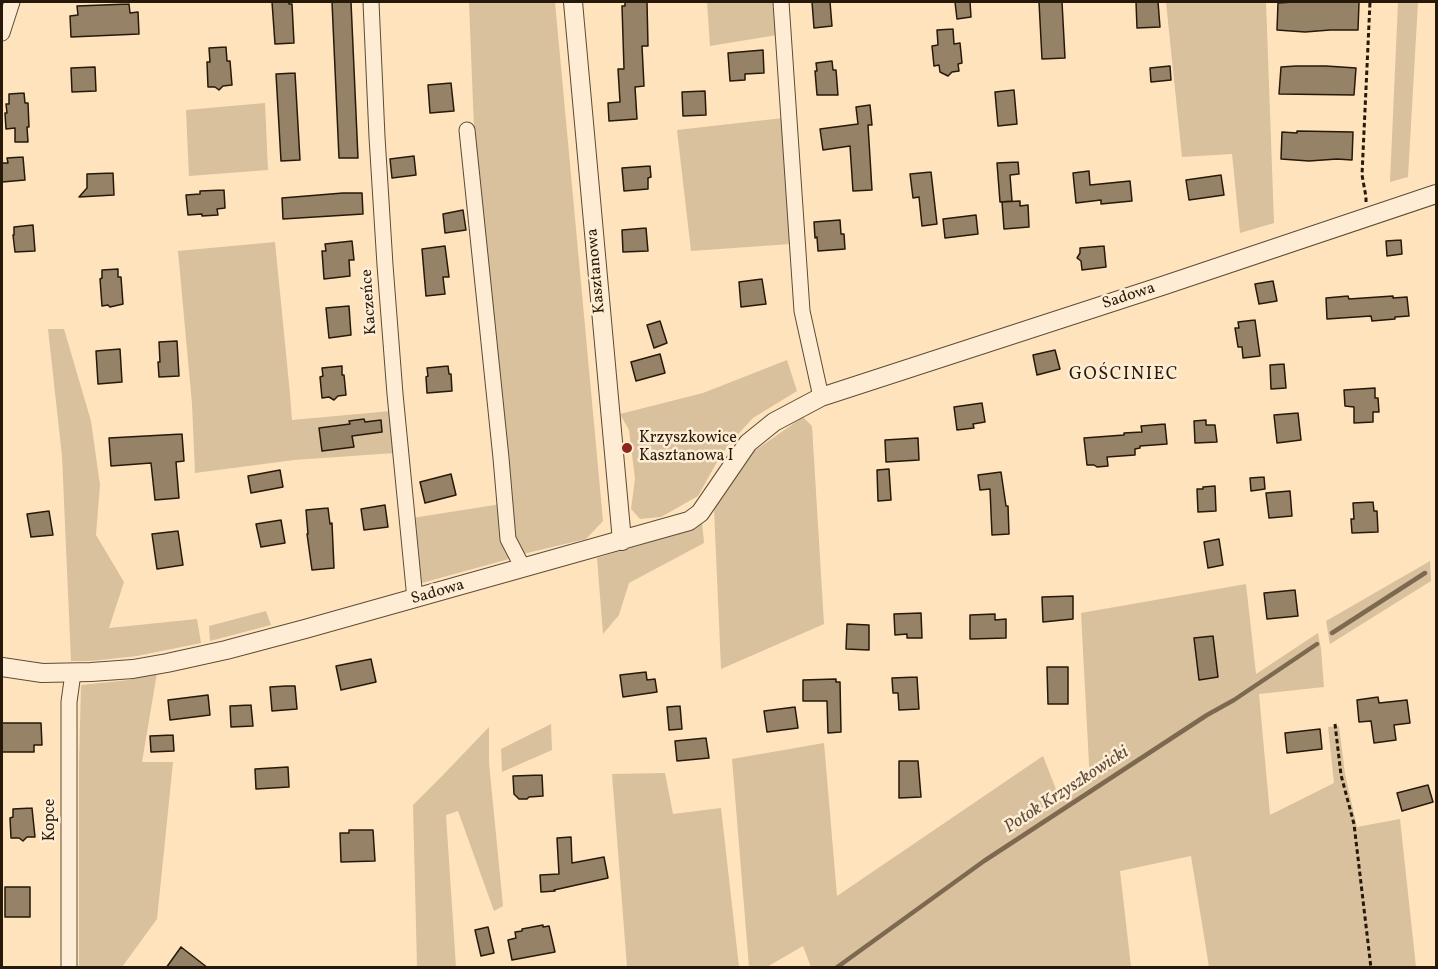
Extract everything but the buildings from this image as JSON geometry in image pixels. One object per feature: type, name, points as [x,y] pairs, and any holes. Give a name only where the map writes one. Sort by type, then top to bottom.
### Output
[{"type":"street","points":[[2,33],[12,2]]},
{"type":"street","name":"Kaczeńce","points":[[371,2],[377,136],[394,394],[415,599]]},
{"type":"street","name":"Kasztanowa","points":[[573,2],[622,541]]},
{"type":"street","points":[[782,2],[802,311],[821,398]]},
{"type":"street","points":[[467,130],[508,539],[523,568]]},
{"type":"street","name":"Sadowa","points":[[2,667],[42,673],[73,673],[133,669],[167,663],[226,650],[415,599],[689,522],[700,513],[748,443],[774,422],[821,398],[1437,194]]},
{"type":"street","name":"Kopce","points":[[69,968],[69,702],[73,673]]},
{"type":"path","points":[[1361,208],[1366,201],[1362,175],[1370,2]]},
{"type":"path","points":[[1335,724],[1341,774],[1354,824],[1371,968]]},
{"type":"shaded area","points":[[469,2],[555,2],[603,521],[586,539],[523,554],[513,537],[475,154]]},
{"type":"shaded area","points":[[707,2],[775,2],[777,35],[710,46]]},
{"type":"shaded area","points":[[1166,2],[1266,2],[1274,223],[1240,233],[1232,154],[1182,157]]},
{"type":"shaded area","points":[[1398,2],[1418,2],[1408,177],[1390,182]]},
{"type":"shaded area","points":[[265,103],[268,170],[189,176],[186,110]]},
{"type":"shaded area","points":[[783,118],[790,244],[691,251],[677,130]]},
{"type":"shaded area","points":[[275,242],[292,420],[391,411],[395,453],[294,460],[195,473],[192,404],[178,251]]},
{"type":"shaded area","points":[[48,329],[64,329],[91,421],[100,485],[96,535],[124,582],[109,628],[197,619],[201,643],[137,656],[71,661],[62,456]]},
{"type":"shaded area","points":[[787,360],[797,391],[753,418],[729,444],[698,496],[661,517],[640,519],[631,509],[635,479],[629,430],[620,414],[703,393]]},
{"type":"shaded area","points":[[803,417],[812,426],[824,624],[721,669],[714,508],[750,454]]},
{"type":"shaded area","points":[[501,504],[509,559],[418,584],[412,518]]},
{"type":"shaded area","points":[[702,522],[704,543],[629,583],[619,615],[603,634],[597,558],[644,544]]},
{"type":"shaded area","points":[[1430,561],[1431,581],[1330,644],[1326,621]]},
{"type":"shaded area","points":[[1246,584],[1256,674],[1318,633],[1321,649],[1324,687],[1259,694],[1270,815],[1334,783],[1328,727],[1339,726],[1345,774],[1357,827],[1400,819],[1416,967],[1209,967],[1191,856],[1120,871],[1131,967],[811,967],[803,946],[767,967],[749,967],[732,759],[824,743],[837,896],[1043,756],[1061,802],[1090,783],[1081,613]]},
{"type":"shaded area","points":[[266,611],[271,625],[210,641],[209,626]]},
{"type":"shaded area","points":[[157,673],[142,762],[173,762],[157,919],[122,967],[79,967],[81,685],[129,680]]},
{"type":"shaded area","points":[[551,724],[552,750],[502,772],[501,749]]},
{"type":"shaded area","points":[[489,727],[489,763],[503,906],[494,911],[458,811],[446,815],[456,967],[417,967],[413,805]]},
{"type":"shaded area","points":[[665,773],[673,814],[721,808],[739,967],[627,967],[612,774]]},
{"type":"waterway","points":[[1332,633],[1425,573]]},
{"type":"waterway","name":"Potok Krzyszkowicki","points":[[836,968],[984,861],[1317,644]]},
{"type":"place","name":"Krzyszkowice Kasztanowa I","points":[[627,448]]},
{"type":"district","name":"GOŚCINIEC","points":[[1124,376]]}]
